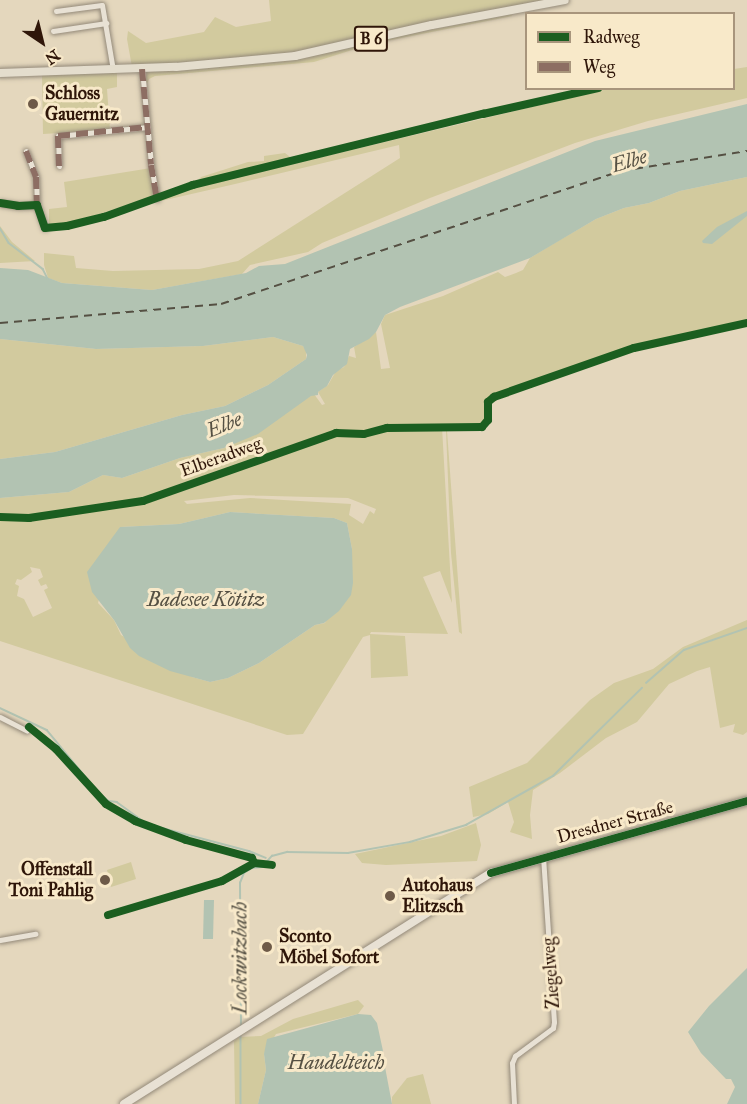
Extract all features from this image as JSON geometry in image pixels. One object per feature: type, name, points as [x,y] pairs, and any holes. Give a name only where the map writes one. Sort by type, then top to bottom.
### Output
[{"type":"main road","name":"B 6","points":[[0,73],[142,69],[295,56],[432,25],[565,0]]},
{"type":"main road","name":"Dresdner Straße","points":[[124,1104],[491,873],[747,801]]},
{"type":"street","points":[[56,11],[102,5],[113,70]]},
{"type":"street","points":[[53,31],[106,23]]},
{"type":"street","points":[[142,69],[158,198]]},
{"type":"street","points":[[59,166],[58,136],[148,128]]},
{"type":"street","points":[[26,151],[36,177],[37,206],[45,228]]},
{"type":"street","points":[[0,203],[14,206],[37,206]]},
{"type":"street","points":[[0,717],[27,730]]},
{"type":"street","name":"Ziegelweg","points":[[514,1104],[512,1063],[515,1056],[553,1028],[554,1022],[543,857]]},
{"type":"street","points":[[0,940],[35,934]]},
{"type":"shaded area","points":[[269,0],[551,0],[283,55],[132,67],[127,39],[128,31],[146,43],[204,32],[215,17],[236,27],[271,21]]},
{"type":"shaded area","points":[[511,14],[512,16],[371,44],[314,62],[155,76],[149,79],[147,84],[145,79],[147,72],[152,71],[272,61]]},
{"type":"shaded area","points":[[747,67],[747,98],[648,121],[575,143],[430,198],[322,243],[308,252],[250,265],[242,274],[152,290],[62,283],[48,278],[44,265],[44,253],[74,256],[76,268],[113,271],[199,269],[238,261],[400,158],[399,145],[161,201],[161,199],[188,189],[603,90],[735,90],[735,69]]},
{"type":"shaded area","points":[[117,73],[117,87],[107,89],[110,130],[43,134],[42,75]]},
{"type":"shaded area","points":[[285,153],[294,160],[197,181],[201,177],[248,162],[264,161],[264,156]]},
{"type":"shaded area","points":[[151,168],[155,196],[65,225],[49,225],[49,209],[67,207],[64,182]]},
{"type":"shaded area","points":[[747,177],[747,321],[628,347],[490,398],[486,404],[487,420],[483,425],[442,424],[386,427],[365,433],[336,431],[193,482],[192,485],[335,434],[368,435],[393,429],[442,427],[452,603],[440,571],[423,577],[448,634],[371,632],[370,634],[405,636],[408,676],[371,678],[370,635],[363,637],[303,734],[287,735],[0,641],[0,498],[69,492],[103,475],[122,478],[180,458],[224,448],[314,394],[322,405],[325,404],[318,392],[328,385],[336,371],[344,367],[349,356],[356,358],[354,347],[376,332],[381,369],[390,368],[381,324],[385,315],[443,296],[498,272],[505,277],[516,273],[523,270],[530,258],[596,219],[680,191]],"holes":[[[234,495],[348,498],[376,509],[374,514],[370,511],[363,524],[349,515],[351,504],[250,498],[187,504],[184,501]],[[230,512],[334,518],[347,523],[352,549],[325,623],[315,625],[259,663],[228,678],[210,682],[192,677],[121,635],[114,620],[98,603],[120,527],[179,524]],[[30,567],[40,569],[43,577],[38,580],[41,586],[46,584],[48,588],[44,590],[52,608],[33,617],[24,599],[17,596],[19,586],[15,584],[17,579],[21,580],[32,572]]]},
{"type":"shaded area","points":[[0,226],[12,242],[35,261],[0,263]]},
{"type":"shaded area","points":[[273,337],[303,346],[306,359],[268,385],[225,406],[182,415],[55,452],[0,459],[0,339],[96,349],[203,346]]},
{"type":"shaded area","points":[[446,430],[462,634],[459,632],[451,553]]},
{"type":"shaded area","points":[[747,620],[747,732],[743,735],[733,732],[735,724],[720,728],[710,667],[669,684],[637,722],[606,738],[560,773],[533,790],[530,815],[532,839],[510,832],[514,822],[508,802],[488,814],[473,817],[469,787],[527,763],[590,700],[614,683],[653,669],[683,647]]},
{"type":"shaded area","points":[[476,823],[481,845],[477,861],[386,865],[362,863],[355,854],[441,836]]},
{"type":"shaded area","points":[[131,862],[136,879],[111,887],[107,870]]},
{"type":"shaded area","points":[[358,1000],[364,1006],[358,1014],[276,1034],[264,1054],[266,1070],[258,1104],[235,1104],[234,1041],[239,1037],[261,1036],[293,1019]]},
{"type":"shaded area","points":[[423,1074],[431,1104],[392,1104],[392,1097],[407,1078]]},
{"type":"water","name":"Elbe","points":[[747,104],[747,177],[680,191],[649,203],[624,208],[596,219],[530,258],[400,307],[385,315],[376,332],[369,339],[350,349],[347,364],[333,375],[318,395],[311,396],[258,434],[224,448],[180,458],[122,478],[103,475],[69,492],[0,498],[0,459],[55,452],[182,415],[225,406],[268,385],[306,359],[307,355],[303,346],[273,337],[203,346],[96,349],[0,339],[0,268],[28,270],[62,283],[152,290],[246,273],[259,266],[285,264],[595,141]]},
{"type":"water","points":[[747,211],[747,216],[712,244],[703,243],[702,241],[717,227]]},
{"type":"water","name":"Badesee Kötitz","points":[[230,512],[334,518],[347,523],[352,549],[353,583],[351,595],[339,611],[324,623],[315,625],[259,663],[228,678],[210,682],[170,671],[139,656],[130,648],[114,620],[92,592],[87,572],[120,527],[179,524]]},
{"type":"water","points":[[204,900],[214,900],[213,939],[203,939]]},
{"type":"water","points":[[747,968],[747,1104],[727,1104],[735,1087],[731,1079],[726,1079],[701,1053],[688,1032],[709,1006]]},
{"type":"water","name":"Haudelteich","points":[[358,1014],[371,1015],[377,1023],[383,1051],[378,1066],[385,1067],[392,1104],[258,1104],[266,1070],[264,1054],[267,1039]]},
{"type":"waterway","points":[[0,228],[9,243],[43,269],[48,279]]},
{"type":"waterway","name":"Lockwitzbach","points":[[646,683],[684,650],[747,628]]},
{"type":"waterway","name":"Lockwitzbach","points":[[241,1028],[240,883],[244,873],[252,868],[262,867],[272,856],[287,852],[348,853],[410,842],[466,825],[553,776],[642,688]]},
{"type":"waterway","points":[[0,708],[47,730],[99,793],[109,801],[117,802],[147,824],[249,851],[266,858]]},
{"type":"waterway","name":"Lockwitzbach","points":[[241,1035],[241,1104]]},
{"type":"ferry route","points":[[0,323],[221,304],[621,171],[747,151]]},
{"type":"marked path","points":[[142,69],[151,165],[157,198]]},
{"type":"marked path","points":[[59,166],[58,136],[148,127]]},
{"type":"marked path","points":[[26,151],[36,177],[37,205]]},
{"type":"cycle path","points":[[0,203],[18,206],[37,205],[45,228],[67,226],[104,217],[193,185],[589,90]]},
{"type":"cycle path","name":"Elberadweg","points":[[0,517],[29,518],[143,501],[336,433],[364,434],[387,428],[482,427],[488,420],[488,402],[494,397],[634,348],[747,323]]},
{"type":"cycle path","points":[[29,727],[56,749],[106,804],[135,821],[186,840],[252,858],[254,863],[272,865]]},
{"type":"cycle path","points":[[491,873],[747,801]]},
{"type":"cycle path","points":[[108,915],[222,881],[254,863]]},
{"type":"place","name":"Schloss Gauernitz","points":[[33,104]]},
{"type":"place","name":"Offenstall Toni Pahlig","points":[[105,880]]},
{"type":"place","name":"Autohaus Elitzsch","points":[[390,896]]},
{"type":"place","name":"Sconto Möbel Sofort","points":[[267,947]]}]
